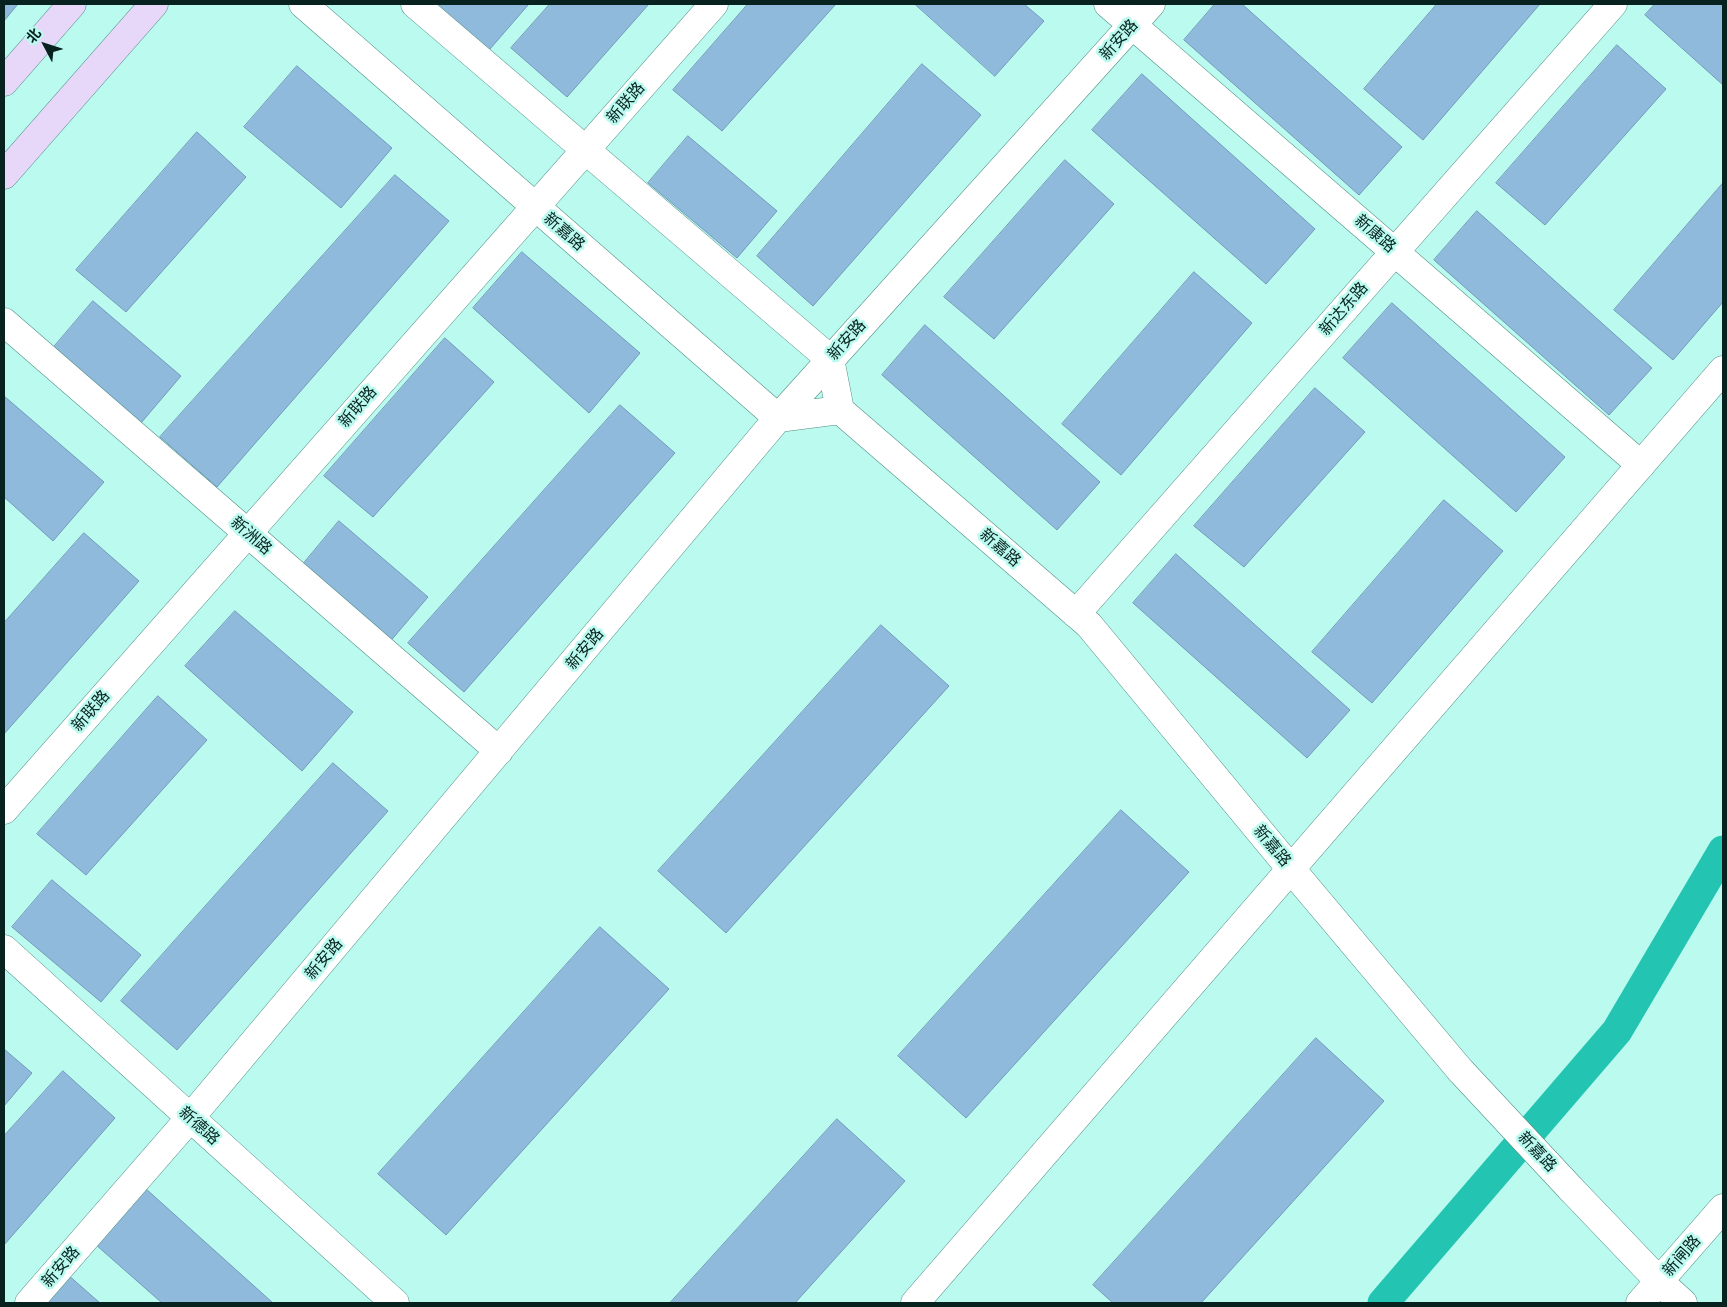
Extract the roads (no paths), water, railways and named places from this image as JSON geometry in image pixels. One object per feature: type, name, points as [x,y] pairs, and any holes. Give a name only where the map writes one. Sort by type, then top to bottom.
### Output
[{"type":"main road","points":[[4,82],[72,4]]},
{"type":"main road","points":[[4,175],[154,4]]},
{"type":"street","name":"新嘉路","points":[[303,4],[778,418]]},
{"type":"street","points":[[415,4],[830,358],[840,410],[778,418]]},
{"type":"street","name":"新联路","points":[[4,810],[714,4]]},
{"type":"street","name":"新康路","points":[[1108,4],[1642,464]]},
{"type":"street","name":"新安路","points":[[29,1303],[190,1118],[778,418],[830,358],[1151,4]]},
{"type":"street","name":"新达东路","points":[[1076,614],[1613,4]]},
{"type":"street","name":"新洲路","points":[[4,322],[499,750]]},
{"type":"street","points":[[915,1303],[1723,370]]},
{"type":"street","name":"新嘉路","points":[[840,410],[1089,625],[1460,1070],[1660,1282],[1683,1303]]},
{"type":"street","name":"新德路","points":[[4,948],[395,1303]]},
{"type":"street","name":"新闸路","points":[[1640,1303],[1723,1208]]},
{"type":"waterway","points":[[1383,1303],[1617,1031],[1723,851]]}]
